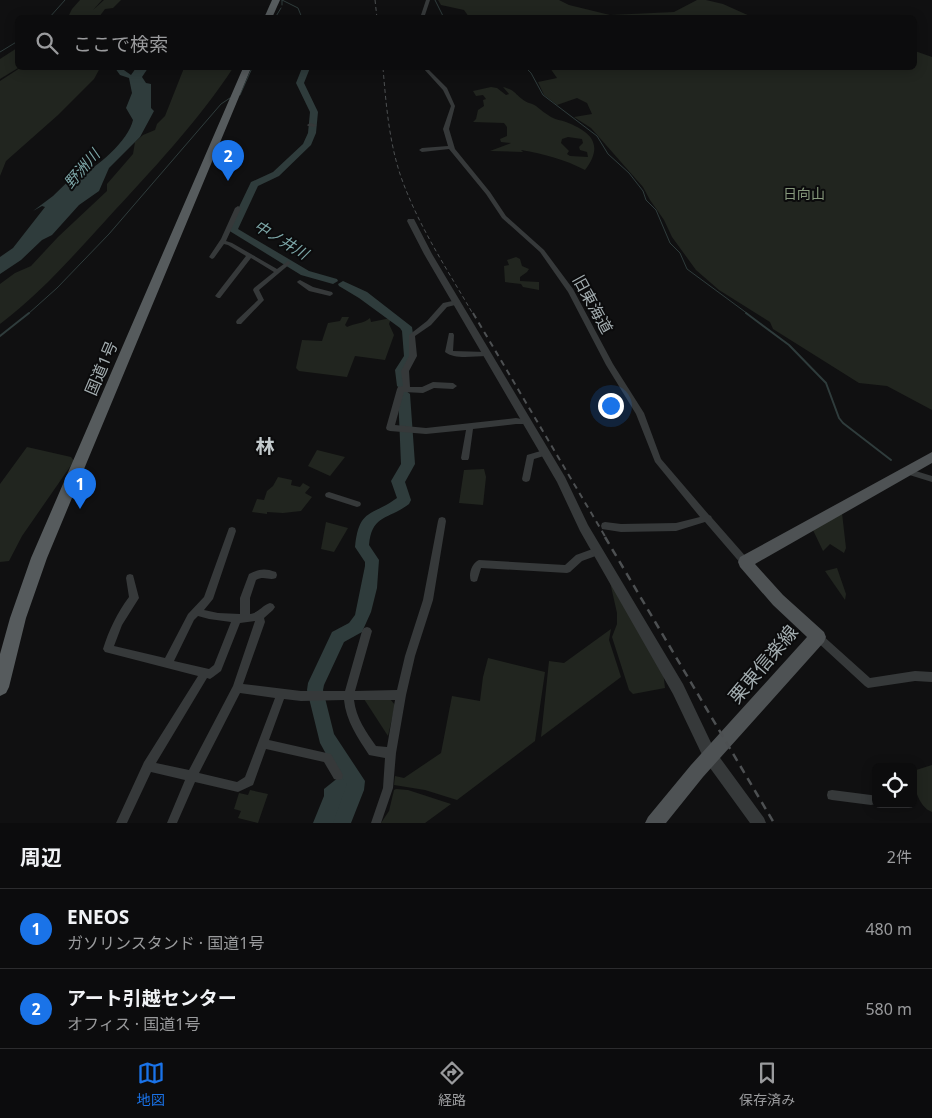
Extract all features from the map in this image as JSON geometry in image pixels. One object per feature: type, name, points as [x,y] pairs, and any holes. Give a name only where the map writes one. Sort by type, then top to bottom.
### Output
[{"type":"highway","points":[[269,15],[276,0]]},
{"type":"highway","name":"国道1号","points":[[0,687],[18,618],[39,558],[246,70]]},
{"type":"main road","points":[[745,562],[932,457]]},
{"type":"main road","name":"栗東信楽線","points":[[654,823],[710,756],[818,637],[778,600],[745,562]]},
{"type":"street","points":[[423,15],[428,0]]},
{"type":"street","points":[[422,150],[451,147],[446,129],[453,106],[445,89],[427,70]]},
{"type":"street","name":"旧東海道","points":[[451,147],[488,192],[504,217],[542,251],[571,291],[610,366],[640,413],[658,460],[745,562]]},
{"type":"street","points":[[212,257],[222,242],[238,208]]},
{"type":"street","points":[[411,221],[571,499],[584,528],[678,689],[710,756],[759,823]]},
{"type":"street","points":[[222,242],[230,244],[277,271]]},
{"type":"street","points":[[218,296],[250,255]]},
{"type":"street","points":[[239,322],[261,300],[256,290],[288,263]]},
{"type":"street","points":[[300,282],[330,294]]},
{"type":"street","points":[[407,390],[405,371],[413,356],[412,335],[429,323],[445,305],[457,302]]},
{"type":"street","points":[[451,335],[449,352],[454,354],[486,354]]},
{"type":"street","points":[[453,386],[432,385],[423,390],[401,389],[390,428],[407,431],[426,431],[516,421],[525,422]]},
{"type":"street","points":[[465,458],[470,426]]},
{"type":"street","points":[[526,479],[530,457],[544,452]]},
{"type":"street","points":[[906,471],[932,479]]},
{"type":"street","points":[[329,495],[357,504]]},
{"type":"street","points":[[605,526],[621,528],[676,527],[708,518]]},
{"type":"street","points":[[376,823],[388,788],[391,753],[401,694],[410,656],[428,600],[442,522]]},
{"type":"street","points":[[168,663],[196,611],[208,599],[226,543],[232,531]]},
{"type":"street","points":[[474,578],[476,568],[480,564],[567,569],[579,558],[598,552]]},
{"type":"street","points":[[130,578],[134,598],[113,632],[108,649],[210,674],[218,668],[241,618],[252,577],[260,573],[273,575]]},
{"type":"street","points":[[196,611],[204,616],[241,618],[259,616],[270,607]]},
{"type":"street","points":[[172,823],[192,776],[237,688],[260,622],[259,616]]},
{"type":"street","points":[[367,631],[349,696],[349,704],[354,721],[373,751],[391,753]]},
{"type":"street","points":[[818,637],[868,683],[915,676],[932,677]]},
{"type":"street","points":[[121,823],[148,766],[204,674]]},
{"type":"street","points":[[237,688],[281,694],[316,696],[401,694]]},
{"type":"street","points":[[148,766],[238,787],[249,781],[281,694]]},
{"type":"street","points":[[262,743],[327,758],[338,775]]},
{"type":"street","points":[[832,795],[871,800]]},
{"type":"green space","points":[[80,0],[102,0],[93,10],[104,0],[121,0],[113,8],[105,9],[100,15],[69,15]]},
{"type":"green space","points":[[438,0],[559,0],[569,5],[610,15],[468,15],[464,10],[441,5]]},
{"type":"green space","points":[[697,0],[723,4],[748,15],[610,15],[674,12]]},
{"type":"green space","points":[[15,49],[15,70],[0,79],[0,59]]},
{"type":"green space","name":"日向山","points":[[917,52],[932,57],[932,410],[887,386],[859,383],[773,329],[770,322],[719,290],[696,270],[672,237],[664,220],[643,187],[591,128],[574,117],[592,114],[587,103],[577,98],[557,105],[544,95],[538,82],[557,78],[551,70],[917,70]]},
{"type":"green space","points":[[17,70],[99,70],[94,79],[58,115],[6,161],[0,176],[0,81]]},
{"type":"green space","points":[[183,70],[232,70],[189,127],[140,183],[56,274],[0,324],[0,284],[15,273],[31,266],[58,237],[107,191],[107,184],[133,154],[135,142],[143,135],[155,130],[157,124],[165,116]]},
{"type":"green space","points":[[491,87],[497,88],[506,95],[509,94],[503,87],[507,88],[551,117],[583,130],[592,140],[594,146],[591,161],[585,170],[546,155],[521,150],[523,152],[490,151],[511,143],[501,142],[500,139],[507,136],[507,127],[504,123],[473,122],[476,119],[478,110],[484,106],[483,100],[486,99],[483,95],[476,96],[473,91]],"holes":[[[568,137],[582,139],[583,143],[579,147],[580,150],[587,152],[588,157],[570,156],[567,154],[569,151],[561,143],[562,139]]]},
{"type":"green space","points":[[516,257],[520,259],[522,266],[529,269],[520,277],[520,281],[539,282],[539,290],[523,287],[521,284],[505,282],[504,266],[509,265],[507,260]]},
{"type":"green space","points":[[342,317],[349,317],[345,325],[347,327],[370,318],[371,322],[391,318],[389,324],[394,335],[385,360],[355,356],[347,377],[299,371],[296,368],[302,340],[322,341],[328,323],[340,321]]},
{"type":"green space","points":[[27,447],[71,457],[74,461],[22,536],[9,561],[0,562],[0,484]]},
{"type":"green space","points":[[317,450],[345,457],[330,476],[308,466]]},
{"type":"green space","points":[[484,469],[486,477],[483,505],[459,503],[464,470]]},
{"type":"green space","points":[[278,477],[292,480],[291,485],[300,487],[303,483],[310,487],[305,493],[312,497],[301,511],[267,512],[267,514],[252,512],[257,499],[264,500],[267,491],[273,486]]},
{"type":"green space","points":[[842,513],[846,548],[844,553],[830,544],[823,551],[812,528]]},
{"type":"green space","points":[[326,522],[348,528],[334,552],[321,549]]},
{"type":"green space","points":[[837,568],[846,594],[845,600],[825,571]]},
{"type":"green space","points":[[610,582],[663,671],[665,688],[633,694],[629,690],[612,637],[617,624],[617,613]]},
{"type":"green space","points":[[611,629],[609,640],[621,677],[541,737],[549,661],[564,663]]},
{"type":"green space","points":[[488,658],[545,672],[535,741],[457,800],[425,790],[394,785],[395,776],[404,778],[441,753],[452,696],[480,701]]},
{"type":"green space","points":[[364,699],[390,699],[395,705],[388,736]]},
{"type":"green space","points":[[932,765],[932,812],[923,805],[917,795],[917,770]]},
{"type":"green space","points":[[250,790],[268,794],[258,823],[238,818],[241,811],[234,809],[239,793],[248,795]]},
{"type":"green space","points":[[394,790],[408,790],[451,804],[425,823],[381,823],[389,811]]},
{"type":"water","name":"野洲川","points":[[116,70],[124,70],[131,75],[135,70],[147,70],[142,77],[146,83],[151,84],[151,108],[154,111],[140,137],[109,168],[99,191],[79,205],[52,235],[42,240],[21,260],[0,274],[0,257],[13,248],[45,207],[42,206],[33,211],[53,196],[89,161],[77,177],[102,161],[119,145],[130,128],[133,120],[126,108],[132,93],[129,78],[120,75]]},
{"type":"water","points":[[344,773],[351,784],[336,823],[313,823],[324,796],[324,789]]},
{"type":"waterway","points":[[52,15],[65,0]]},
{"type":"waterway","name":"中ノ井川","points":[[282,5],[282,0],[298,8],[301,15]]},
{"type":"waterway","points":[[435,0],[442,15]]},
{"type":"waterway","points":[[277,15],[281,8]]},
{"type":"waterway","points":[[0,52],[15,43]]},
{"type":"waterway","points":[[240,95],[251,70]]},
{"type":"waterway","name":"中ノ井川","points":[[305,70],[300,83],[314,112],[312,133],[307,145],[276,174],[254,184],[233,230],[305,273],[333,281]]},
{"type":"waterway","points":[[528,70],[543,95],[597,136],[608,154],[629,173],[643,191],[646,200],[656,210],[670,243],[680,253],[687,269],[748,314]]},
{"type":"waterway","points":[[28,314],[57,288],[109,234],[221,104],[230,98]]},
{"type":"waterway","name":"中ノ井川","points":[[343,284],[363,295],[408,330],[410,356],[401,370],[403,386]]},
{"type":"waterway","points":[[0,336],[29,313]]},
{"type":"waterway","points":[[746,313],[789,345],[826,383],[839,418],[843,423],[891,460]]},
{"type":"waterway","name":"中ノ井川","points":[[342,823],[355,790],[356,781],[337,757],[326,737],[315,690],[316,683],[324,670],[338,637],[354,629],[364,612],[372,566],[372,560],[362,547],[366,525],[376,516],[404,500],[398,481],[408,464],[404,394]]},
{"type":"railway","points":[[375,0],[377,15]]},
{"type":"railway","points":[[383,70],[391,135],[400,174],[415,211],[473,314]]},
{"type":"railway","points":[[473,313],[606,538]]},
{"type":"railway","points":[[605,537],[774,823]]},
{"type":"place","name":"アート引越センター","points":[[228,181]]},
{"type":"place","name":"ENEOS","points":[[80,509]]},
{"type":"district","name":"林","points":[[265,446]]}]
